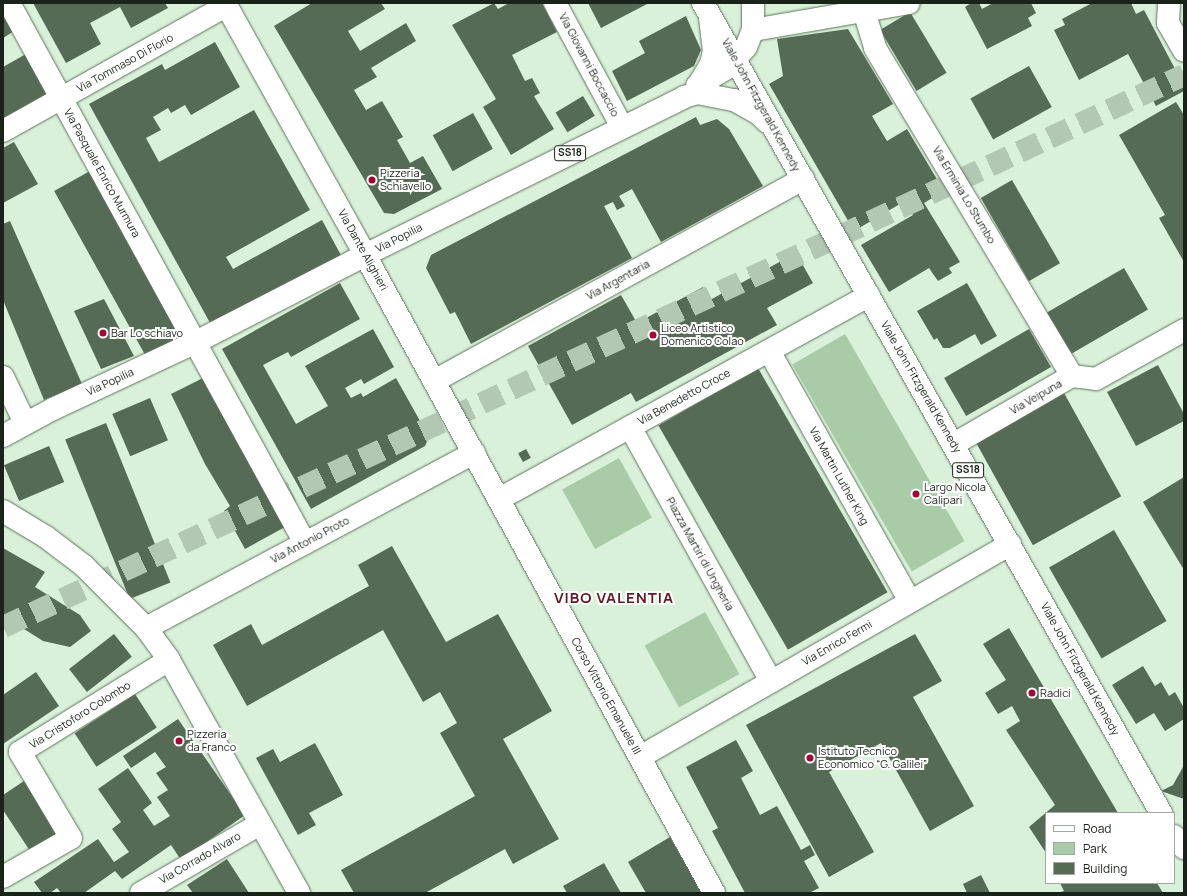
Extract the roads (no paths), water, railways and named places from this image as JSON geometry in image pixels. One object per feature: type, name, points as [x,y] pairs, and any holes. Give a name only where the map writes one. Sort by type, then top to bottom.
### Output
[{"type":"street","name":"Via Pasquale Enrico Murmura","points":[[9,3],[305,543]]},
{"type":"street","name":"Via Giovanni Boccaccio","points":[[555,3],[622,127]]},
{"type":"street","points":[[691,91],[735,60],[753,30],[753,3]]},
{"type":"street","points":[[753,30],[909,3]]},
{"type":"street","points":[[1169,3],[1168,23],[1184,51]]},
{"type":"street","name":"Via Tommaso Di Florio","points":[[3,131],[226,4]]},
{"type":"street","name":"Via Dante Alighieri","points":[[226,4],[499,499]]},
{"type":"street","points":[[691,91],[708,70],[714,51],[707,9]]},
{"type":"street","name":"Viale John Fitzgerald Kennedy","points":[[707,9],[1160,812]]},
{"type":"street","name":"Via Erminia Lo Stumbo","points":[[864,11],[875,48],[1072,376]]},
{"type":"street","name":"Via Popilia","points":[[3,436],[24,423],[196,342],[691,91],[734,100],[760,114],[774,129]]},
{"type":"street","name":"Via Argentaria","points":[[434,381],[803,180]]},
{"type":"street","name":"Via Benedetto Croce","points":[[499,499],[869,296]]},
{"type":"street","name":"Via Veipuna","points":[[954,444],[1072,376],[1096,379],[1184,330]]},
{"type":"street","name":"Via Martin Luther King","points":[[769,351],[910,601]]},
{"type":"street","points":[[3,377],[24,423],[3,423]]},
{"type":"street","name":"Piazza Martiri di Ungheria","points":[[630,427],[771,681]]},
{"type":"street","name":"Via Antonio Proto","points":[[146,628],[474,453]]},
{"type":"street","name":"Corso Vittorio Emanuele III","points":[[499,499],[714,893]]},
{"type":"street","points":[[3,511],[46,537],[84,566],[146,628],[169,660],[299,893]]},
{"type":"street","name":"Via Enrico Fermi","points":[[640,757],[1010,544]]},
{"type":"street","name":"Via Cristoforo Colombo","points":[[3,877],[71,838],[20,752],[169,660]]},
{"type":"street","name":"Via Corrado Alvaro","points":[[141,893],[260,824]]},
{"type":"street","points":[[1175,837],[1184,848]]},
{"type":"tunnel","points":[[3,627],[1184,75]]},
{"type":"place","name":"Pizzeria Schiavello","points":[[372,180]]},
{"type":"place","name":"Bar Lo schiavo","points":[[103,333]]},
{"type":"place","name":"Liceo Artistico Domenico Colao","points":[[653,335]]},
{"type":"place","name":"Largo Nicola Calipari","points":[[916,494]]},
{"type":"place","name":"Radici","points":[[1032,693]]},
{"type":"place","name":"Pizzeria da Franco","points":[[179,741]]},
{"type":"place","name":"Istituto Tecnico Economico “G. Galilei”","points":[[810,758]]},
{"type":"district","name":"VIBO VALENTIA","points":[[614,598]]}]
